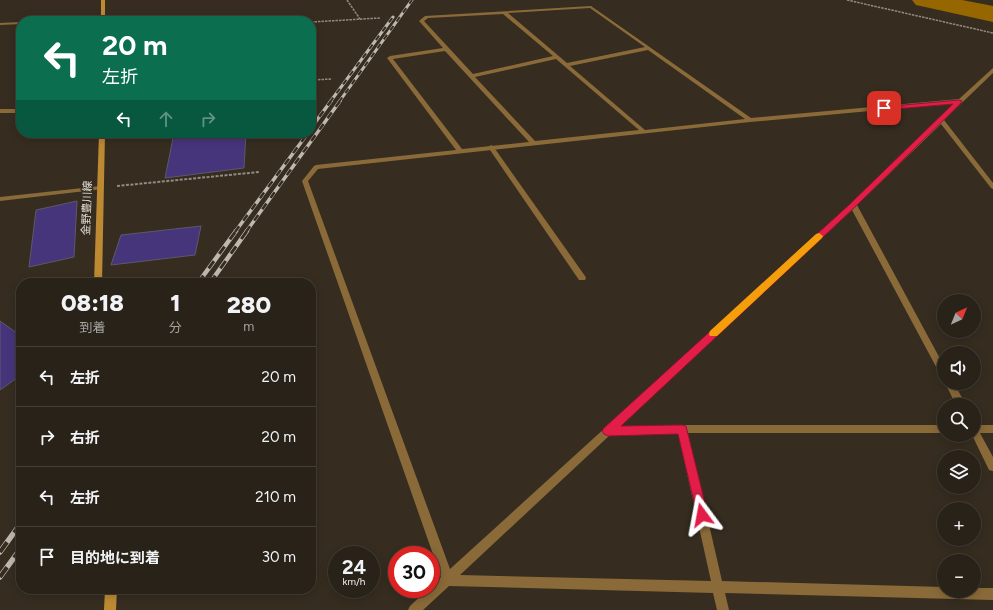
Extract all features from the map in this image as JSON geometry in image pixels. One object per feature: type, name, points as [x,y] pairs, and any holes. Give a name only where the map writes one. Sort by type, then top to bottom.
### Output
[{"type":"main road","points":[[103,0],[103,16]]},
{"type":"main road","name":"金野豊川線","points":[[98,278],[102,138]]},
{"type":"main road","points":[[110,610],[111,594]]},
{"type":"street","points":[[532,142],[421,21],[427,17],[591,7],[750,120]]},
{"type":"street","points":[[504,12],[643,131]]},
{"type":"street","points":[[0,24],[16,23]]},
{"type":"street","points":[[566,65],[649,48]]},
{"type":"street","points":[[446,49],[390,58],[460,151]]},
{"type":"street","points":[[471,76],[557,57]]},
{"type":"street","points":[[414,610],[852,205],[940,119],[993,70]]},
{"type":"street","points":[[448,580],[305,181],[316,167],[532,142],[959,101]]},
{"type":"street","points":[[0,111],[16,111]]},
{"type":"street","points":[[940,119],[990,180],[993,187]]},
{"type":"street","points":[[491,147],[582,278]]},
{"type":"street","points":[[0,199],[101,188]]},
{"type":"street","points":[[852,205],[937,361]]},
{"type":"street","points":[[608,431],[682,429],[937,429]]},
{"type":"street","points":[[682,429],[723,610]]},
{"type":"street","points":[[981,430],[993,429]]},
{"type":"street","points":[[980,442],[993,466]]},
{"type":"street","points":[[448,580],[993,594]]},
{"type":"path","points":[[347,0],[361,19]]},
{"type":"path","points":[[848,0],[993,33]]},
{"type":"path","points":[[316,22],[380,18]]},
{"type":"path","points":[[316,80],[332,79]]},
{"type":"path","points":[[101,188],[259,172]]},
{"type":"building","points":[[173,138],[246,138],[244,168],[165,178]]},
{"type":"building","points":[[77,201],[74,257],[29,267],[36,210]]},
{"type":"building","points":[[201,226],[195,255],[111,265],[121,235]]},
{"type":"building","points":[[0,321],[16,332],[16,379],[0,390]]},
{"type":"waterway","points":[[925,0],[993,14]]},
{"type":"railway","points":[[339,102],[412,0]]},
{"type":"railway","points":[[330,102],[393,17]]},
{"type":"railway","points":[[316,121],[331,101]]},
{"type":"railway","points":[[316,134],[340,101]]},
{"type":"railway","points":[[235,232],[304,138]]},
{"type":"railway","points":[[246,232],[313,138]]},
{"type":"railway","points":[[202,278],[236,231]]},
{"type":"railway","points":[[214,278],[247,231]]},
{"type":"railway","points":[[0,552],[16,530]]},
{"type":"railway","points":[[0,577],[16,555]]},
{"type":"slow traffic","points":[[714,334],[819,236]]},
{"type":"route","points":[[702,515],[682,429],[608,431],[852,205],[959,101],[884,108]]}]
